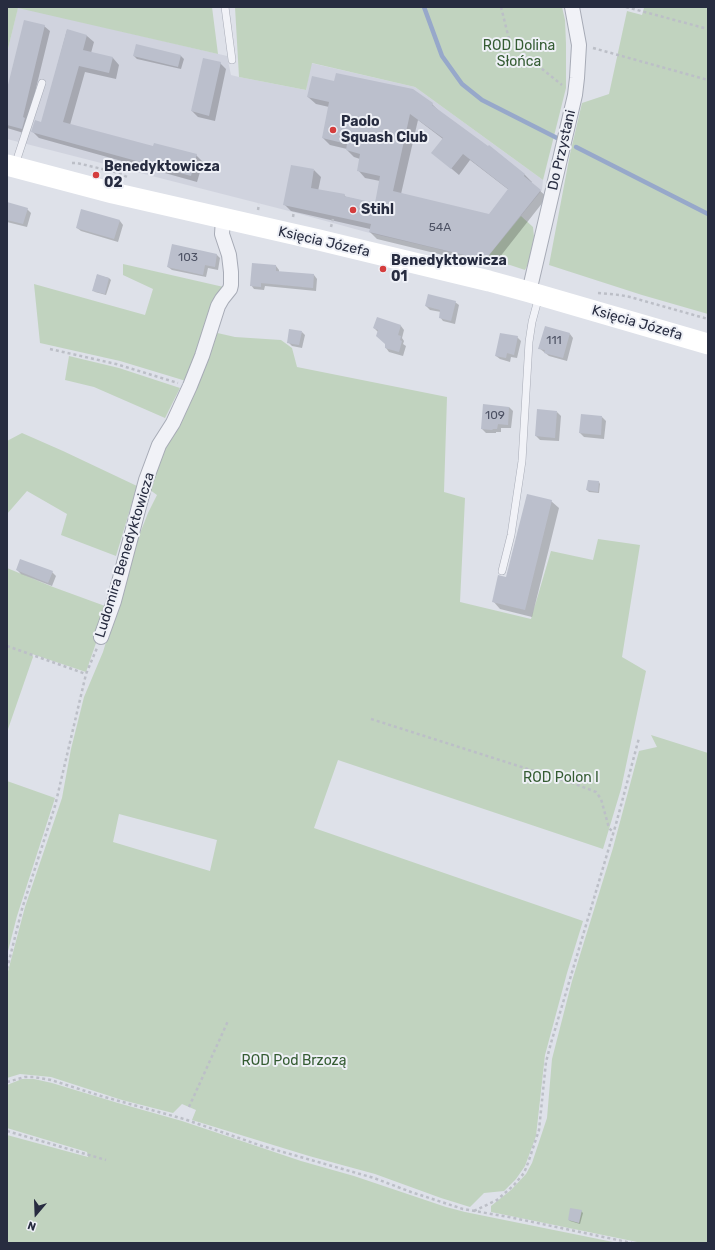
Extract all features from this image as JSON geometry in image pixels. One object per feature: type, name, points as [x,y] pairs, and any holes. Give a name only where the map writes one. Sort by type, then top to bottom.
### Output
[{"type":"main road","name":"Księcia Józefa","points":[[11,166],[223,219],[534,293],[708,344]]},
{"type":"street","name":"Do Przystani","points":[[534,293],[578,78],[579,44],[572,7]]},
{"type":"street","name":"Ludomira Benedyktowicza","points":[[101,637],[114,601],[146,480],[159,445],[173,423],[190,386],[202,356],[218,306],[230,289],[229,255],[222,234],[223,219]]},
{"type":"lane","points":[[225,7],[232,60]]},
{"type":"lane","points":[[11,166],[18,153],[42,83]]},
{"type":"lane","points":[[502,571],[511,535],[522,462],[529,342],[534,293]]},
{"type":"path","points":[[501,7],[510,43],[566,88]]},
{"type":"path","points":[[626,7],[708,29]]},
{"type":"path","points":[[579,44],[708,80]]},
{"type":"path","points":[[71,163],[77,163],[119,173],[131,179]]},
{"type":"path","points":[[258,208],[259,204]]},
{"type":"path","points":[[294,211],[294,216]]},
{"type":"path","points":[[331,226],[333,219]]},
{"type":"path","points":[[591,292],[620,294],[708,319]]},
{"type":"path","points":[[50,349],[116,364],[174,383],[190,386]]},
{"type":"path","name":"Ludomira Benedyktowicza","points":[[7,969],[22,909],[55,806],[86,674],[101,637]]},
{"type":"path","points":[[7,646],[86,674]]},
{"type":"path","points":[[371,719],[596,792],[601,799],[609,828],[613,832]]},
{"type":"path","points":[[474,1211],[497,1200],[514,1185],[524,1173],[528,1163],[539,1130],[546,1062],[639,738]]},
{"type":"path","points":[[189,1107],[228,1021]]},
{"type":"path","points":[[7,1082],[25,1077],[51,1080],[100,1096],[184,1119],[262,1146],[374,1178],[441,1202],[474,1211],[632,1243]]},
{"type":"path","points":[[7,1131],[106,1160]]},
{"type":"shaded area","points":[[18,7],[227,56],[231,75],[239,77],[306,90],[311,63],[415,87],[543,180],[542,190],[485,260],[366,232],[7,139],[7,53]]},
{"type":"green space","points":[[7,7],[212,7],[218,54],[18,8],[7,53]]},
{"type":"green space","name":"ROD Dolina Słońca","points":[[235,7],[562,7],[565,20],[566,88],[543,180],[415,87],[312,63],[306,90],[239,77]]},
{"type":"green space","points":[[641,7],[708,7],[708,314],[642,295],[549,265],[570,154],[582,103],[609,94],[627,11],[642,15],[644,8]]},
{"type":"green space","points":[[521,216],[533,227],[534,237],[528,264],[525,270],[510,265],[486,262],[485,260]]},
{"type":"green space","points":[[123,264],[228,288],[186,381],[120,361],[40,343],[34,284],[145,315],[153,289],[123,275]]},
{"type":"green space","points":[[213,332],[235,337],[281,340],[292,348],[297,367],[447,397],[444,492],[465,498],[460,602],[531,619],[551,551],[593,560],[598,539],[640,545],[622,657],[646,671],[621,789],[603,849],[338,760],[314,828],[583,921],[567,973],[545,1055],[536,1136],[525,1166],[516,1179],[504,1191],[484,1193],[470,1207],[375,1174],[309,1156],[192,1120],[196,1110],[182,1104],[173,1113],[122,1100],[51,1077],[20,1074],[7,1078],[7,975],[25,907],[62,798],[71,749],[84,697],[103,652],[133,551],[157,495],[150,490],[149,483]],"holes":[[[119,814],[217,840],[210,871],[113,842]]]},
{"type":"green space","points":[[69,356],[119,368],[180,388],[165,418],[94,387],[65,380]]},
{"type":"green space","points":[[22,433],[137,486],[116,556],[61,535],[67,514],[27,491],[7,514],[7,441]]},
{"type":"green space","points":[[7,568],[108,608],[86,672],[32,654],[33,657],[7,732]]},
{"type":"green space","points":[[651,735],[708,753],[708,1243],[642,1243],[491,1212],[491,1206],[511,1190],[526,1174],[532,1163],[547,1118],[552,1059],[572,981],[613,848],[639,751],[657,747]]},
{"type":"green space","points":[[7,781],[55,798],[17,916],[7,955]]},
{"type":"green space","points":[[22,1079],[34,1079],[52,1083],[182,1121],[446,1207],[618,1243],[7,1243],[7,1135],[88,1157],[87,1152],[7,1128],[7,1085]]},
{"type":"building","points":[[24,20],[45,25],[23,117],[25,118],[22,129],[7,125],[7,89]]},
{"type":"building","points":[[67,29],[87,35],[83,50],[113,57],[109,73],[79,66],[63,122],[153,146],[154,143],[197,154],[191,176],[31,132],[35,120],[41,122]]},
{"type":"building","points":[[136,44],[181,55],[178,67],[133,56]]},
{"type":"building","points":[[203,58],[221,62],[209,116],[191,111]]},
{"type":"building","points":[[336,73],[413,89],[433,103],[432,105],[488,146],[489,145],[525,174],[524,176],[541,190],[485,260],[369,232],[371,224],[283,205],[291,165],[314,169],[311,188],[345,194],[344,196],[375,203],[380,176],[357,171],[360,154],[346,150],[347,144],[322,138],[329,102],[307,97],[312,76],[334,81]],"holes":[[[410,114],[443,138],[431,153],[451,169],[463,154],[508,189],[489,214],[393,191]]]},
{"type":"building","points":[[7,202],[28,208],[23,224],[7,220]]},
{"type":"building","points":[[81,209],[120,220],[114,239],[76,228]]},
{"type":"building","points":[[172,244],[217,254],[215,267],[205,265],[203,275],[167,267]]},
{"type":"building","points":[[252,263],[276,265],[276,271],[314,274],[313,288],[261,283],[261,287],[250,286]]},
{"type":"building","points":[[97,274],[109,278],[105,294],[92,291]]},
{"type":"building","points":[[428,294],[456,301],[451,321],[439,318],[440,310],[425,306]]},
{"type":"building","points":[[377,317],[401,325],[398,335],[401,336],[400,340],[402,341],[399,352],[385,348],[385,344],[376,336],[378,330],[373,328]]},
{"type":"building","points":[[545,326],[570,333],[563,358],[544,353],[545,350],[538,349]]},
{"type":"building","points":[[289,329],[302,331],[299,345],[287,343]]},
{"type":"building","points":[[500,333],[518,336],[514,355],[507,353],[506,358],[495,356]]},
{"type":"building","points":[[483,404],[509,407],[508,425],[498,424],[497,429],[492,430],[481,429]]},
{"type":"building","points":[[537,409],[557,411],[555,438],[535,436]]},
{"type":"building","points":[[581,414],[602,416],[601,435],[579,433]]},
{"type":"building","points":[[588,480],[599,481],[598,492],[586,490]]},
{"type":"building","points":[[527,494],[552,500],[525,610],[492,602],[498,575],[506,577]]},
{"type":"building","points":[[20,559],[53,571],[48,583],[16,570]]},
{"type":"building","points":[[570,1208],[582,1210],[579,1223],[568,1220]]},
{"type":"waterway","points":[[424,7],[442,56],[462,84],[482,100],[557,138]]},
{"type":"waterway","points":[[576,147],[708,214]]},
{"type":"place","name":"Paolo Squash Club","points":[[333,130]]},
{"type":"place","name":"Benedyktowicza 02","points":[[96,175]]},
{"type":"place","name":"Stihl","points":[[353,210]]},
{"type":"place","name":"Benedyktowicza 01","points":[[383,269]]},
{"type":"park label","name":"ROD Polon I","points":[[561,778]]},
{"type":"park label","name":"ROD Pod Brzozą","points":[[294,1061]]}]
